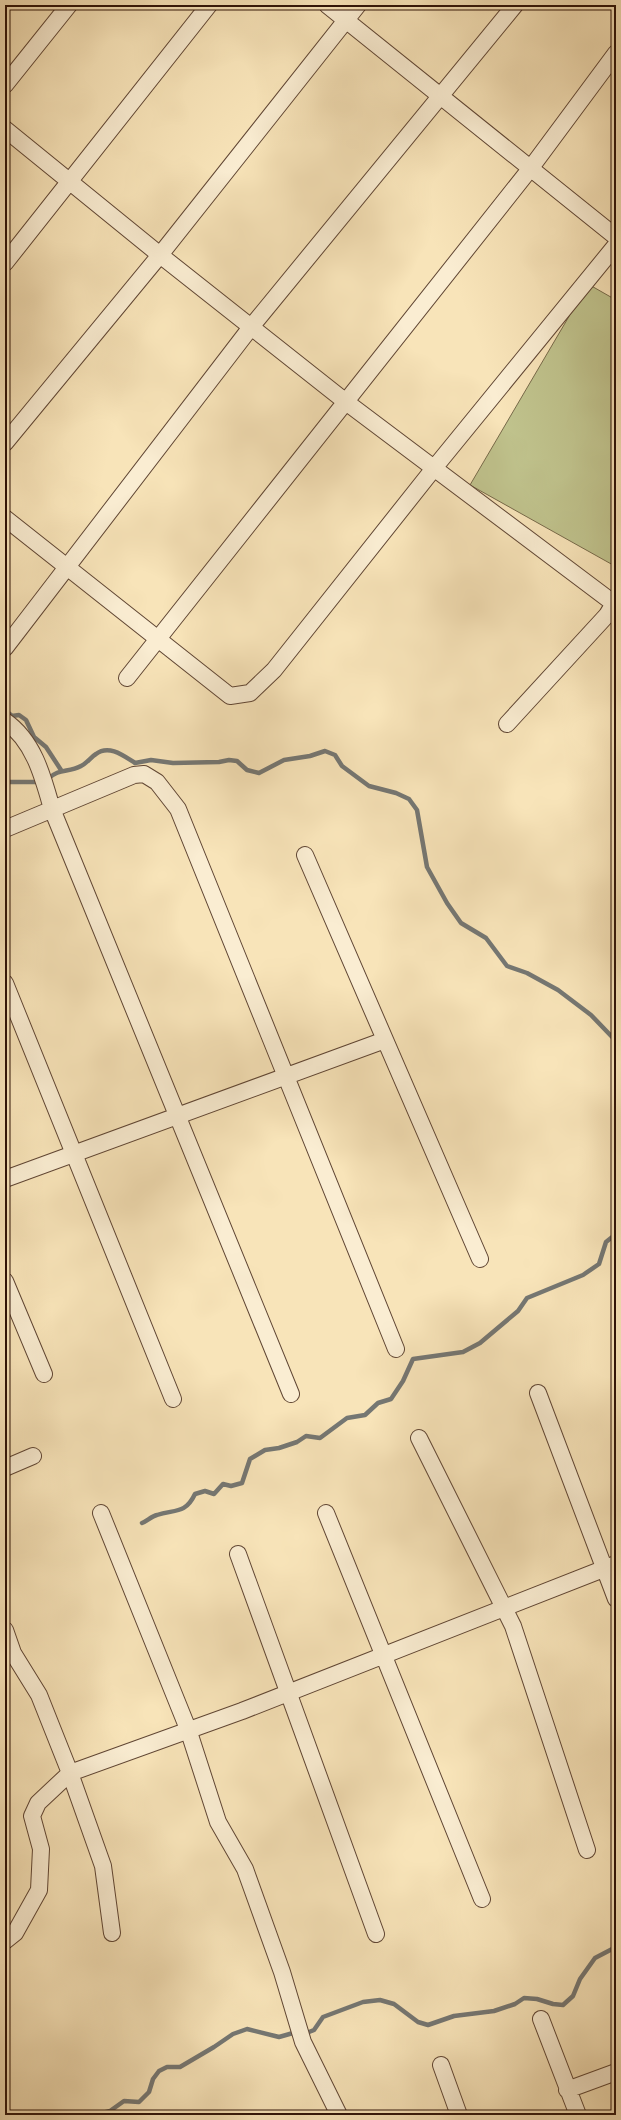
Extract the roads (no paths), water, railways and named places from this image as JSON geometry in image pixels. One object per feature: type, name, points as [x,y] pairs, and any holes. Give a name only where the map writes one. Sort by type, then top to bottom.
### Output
[{"type":"street","points":[[5,85],[69,5]]},
{"type":"street","points":[[5,263],[209,5]]},
{"type":"street","points":[[327,5],[616,237]]},
{"type":"street","points":[[5,443],[160,256],[358,5]]},
{"type":"street","points":[[5,648],[251,327],[515,5]]},
{"type":"street","points":[[127,678],[530,169],[616,52]]},
{"type":"street","points":[[5,129],[70,180],[160,256],[346,402],[435,467],[468,495],[615,603],[607,616],[507,724]]},
{"type":"street","points":[[5,518],[230,696],[250,693],[274,670],[435,467],[616,245]]},
{"type":"street","points":[[5,721],[15,728],[39,764],[52,809],[291,1394]]},
{"type":"street","points":[[5,829],[134,775],[144,774],[157,782],[178,809],[396,1349]]},
{"type":"street","points":[[305,854],[480,1259]]},
{"type":"street","points":[[5,983],[173,1399]]},
{"type":"street","points":[[5,1179],[285,1075],[385,1040]]},
{"type":"street","points":[[5,1281],[44,1374]]},
{"type":"street","points":[[538,1393],[610,1566],[616,1599]]},
{"type":"street","points":[[419,1438],[514,1626],[587,1850]]},
{"type":"street","points":[[5,1468],[33,1456]]},
{"type":"street","points":[[101,1513],[188,1729],[218,1822],[245,1869],[282,1972],[303,2042],[339,2115]]},
{"type":"street","points":[[326,1513],[482,1899]]},
{"type":"street","points":[[238,1554],[376,1934]]},
{"type":"street","points":[[5,1941],[15,1933],[39,1890],[41,1848],[32,1816],[38,1803],[70,1773],[289,1692],[610,1566]]},
{"type":"street","points":[[5,1630],[13,1653],[39,1695],[70,1773],[103,1866],[112,1933]]},
{"type":"street","points":[[541,2019],[567,2090],[578,2115]]},
{"type":"street","points":[[441,2065],[459,2115]]},
{"type":"street","points":[[567,2090],[616,2072]]},
{"type":"waterway","points":[[5,710],[12,716],[19,715],[26,720],[34,737],[46,747],[61,770]]},
{"type":"waterway","points":[[48,779],[56,773],[81,766],[96,754],[106,750],[116,752],[135,763],[151,760],[173,763],[219,762],[229,760],[237,761],[247,770],[259,773],[284,760],[310,756],[325,751],[335,755],[342,766],[369,786],[396,793],[409,799],[417,810],[427,867],[447,903],[461,923],[486,938],[507,966],[527,973],[558,990],[591,1015],[616,1041]]},
{"type":"waterway","points":[[5,782],[41,782]]},
{"type":"waterway","points":[[142,1523],[163,1513],[183,1508],[191,1501],[195,1494],[205,1491],[214,1494],[223,1484],[231,1486],[242,1483],[250,1459],[265,1450],[279,1448],[297,1442],[306,1436],[320,1438],[347,1418],[365,1415],[378,1403],[391,1399],[403,1381],[413,1359],[463,1352],[480,1343],[518,1311],[527,1298],[583,1275],[599,1264],[606,1242],[616,1234]]},
{"type":"waterway","points":[[309,2032],[314,2030],[323,2017],[363,2002],[380,2000],[394,2004],[418,2022],[428,2025],[454,2016],[494,2011],[515,2004],[524,1998],[537,1999],[553,2004],[563,2005],[573,1996],[580,1979],[595,1958],[616,1947]]},
{"type":"waterway","points":[[95,2115],[110,2111],[124,2101],[139,2102],[149,2092],[153,2079],[159,2071],[167,2067],[180,2067],[233,2034],[247,2029],[279,2037],[293,2033]]}]
